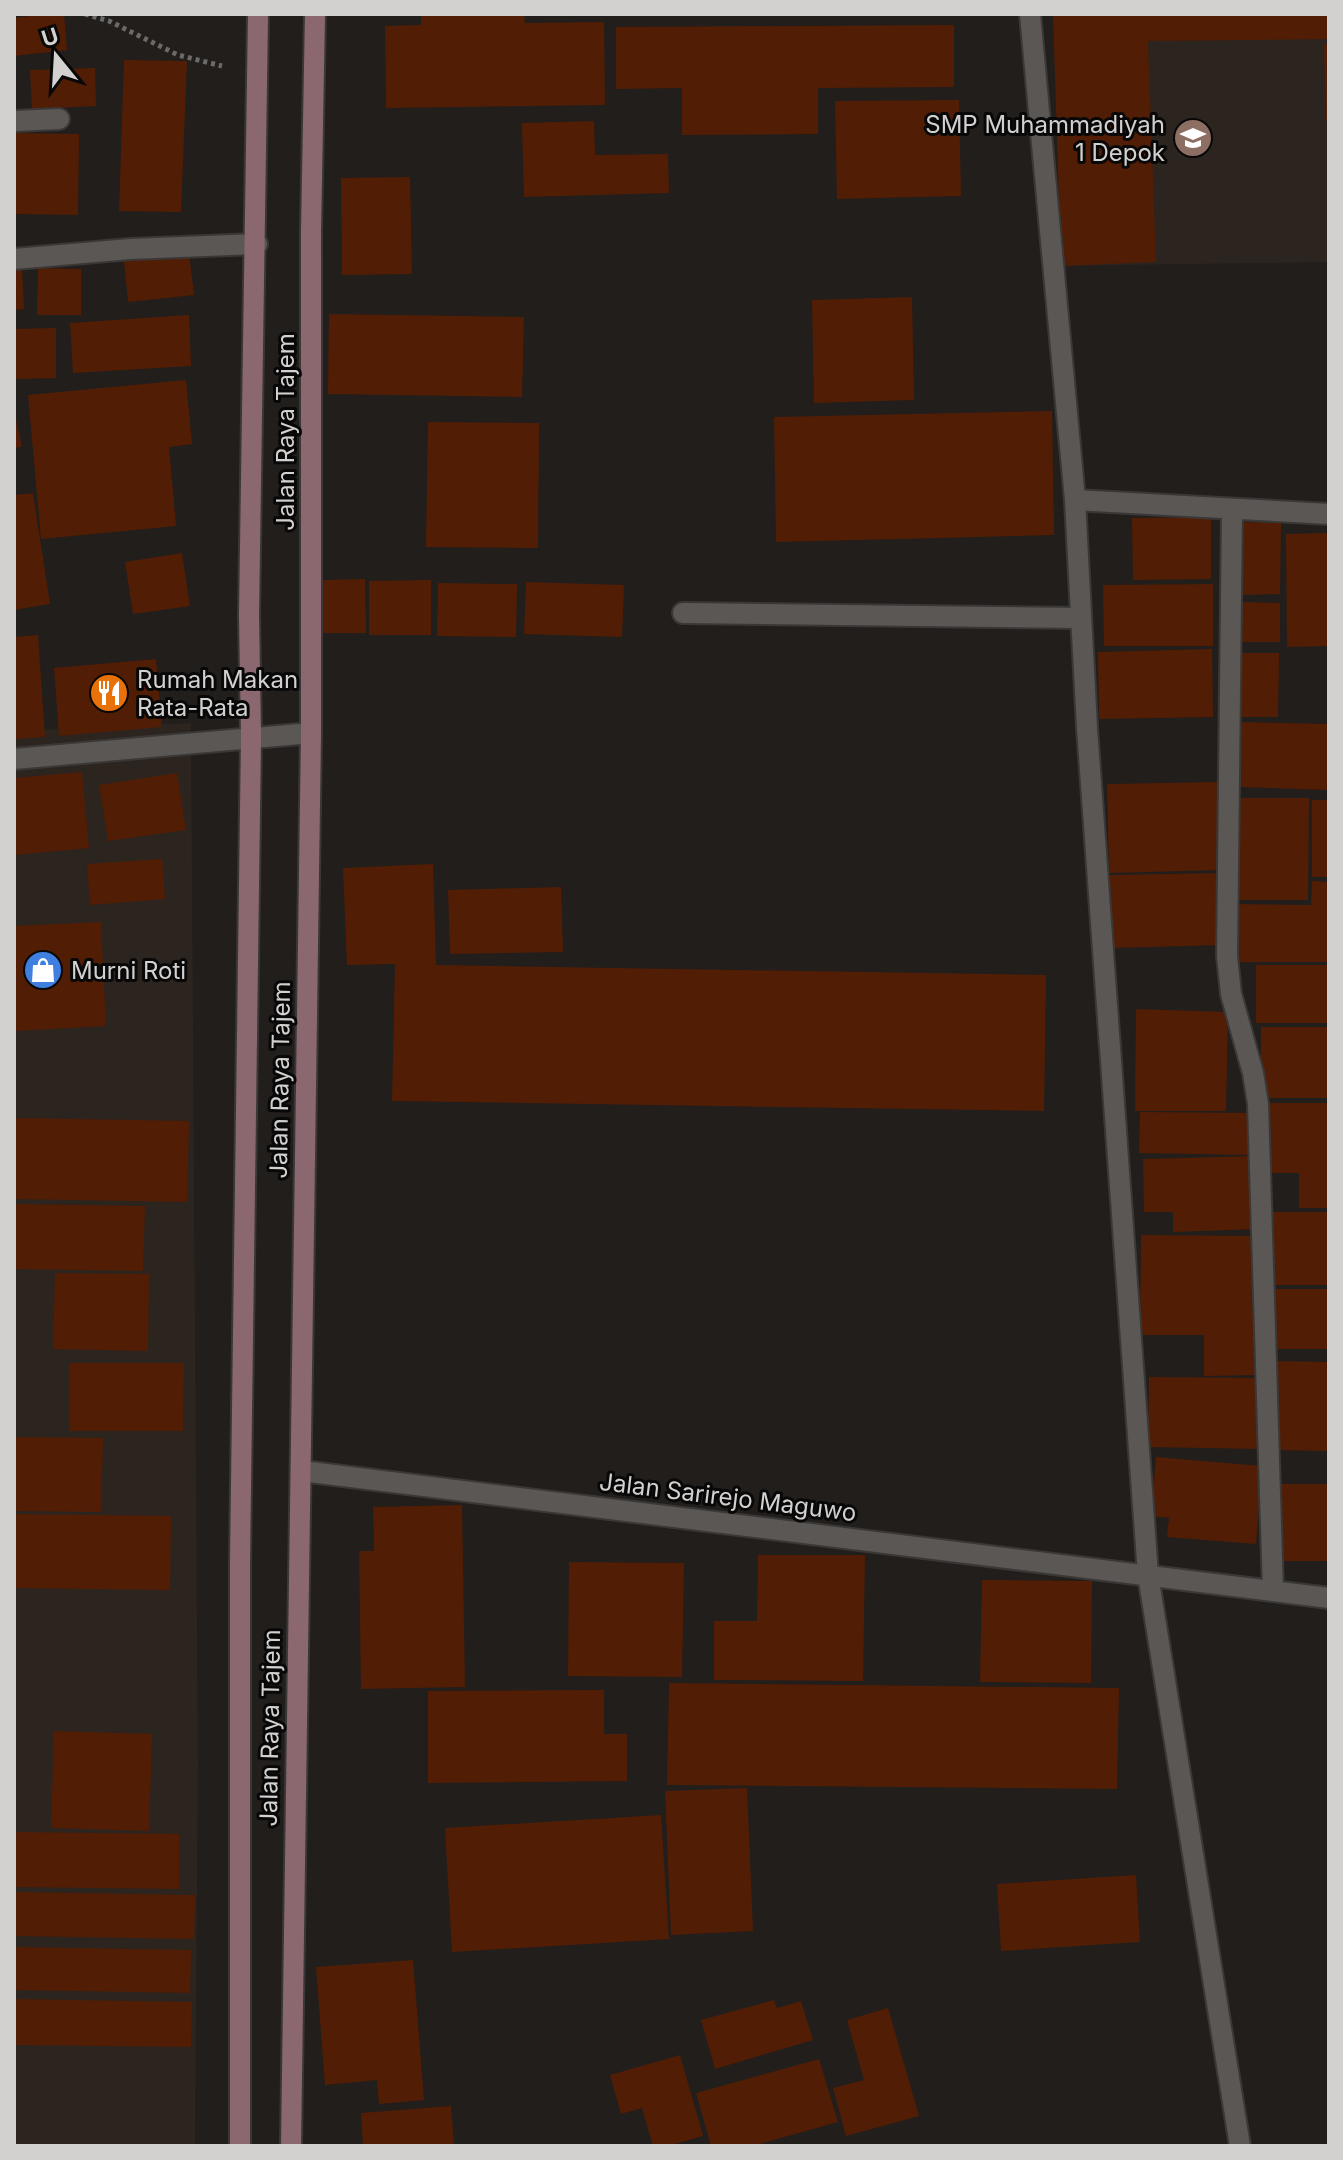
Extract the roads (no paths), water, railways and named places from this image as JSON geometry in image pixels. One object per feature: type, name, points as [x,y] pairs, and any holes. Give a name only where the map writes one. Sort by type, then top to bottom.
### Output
[{"type":"main road","name":"Jalan Raya Tajem","points":[[240,2146],[240,1577],[258,14]]},
{"type":"main road","name":"Jalan Raya Tajem","points":[[291,2146],[311,733],[311,232],[315,14]]},
{"type":"street","points":[[1030,14],[1075,500],[1088,743],[1148,1575],[1240,2146]]},
{"type":"street","points":[[14,121],[59,119]]},
{"type":"street","points":[[14,259],[130,249],[257,244]]},
{"type":"street","points":[[1075,500],[1329,514]]},
{"type":"street","points":[[1232,509],[1227,956],[1231,994],[1253,1073],[1258,1104],[1273,1591]]},
{"type":"street","points":[[683,613],[1081,618]]},
{"type":"street","points":[[14,759],[311,733]]},
{"type":"street","name":"Jalan Sarirejo Maguwo","points":[[302,1471],[1329,1598]]},
{"type":"place","name":"SMP Muhammadiyah 1 Depok","points":[[1193,138]]},
{"type":"place","name":"Rumah Makan Rata-Rata","points":[[109,693]]},
{"type":"place","name":"Murni Roti","points":[[43,970]]}]
